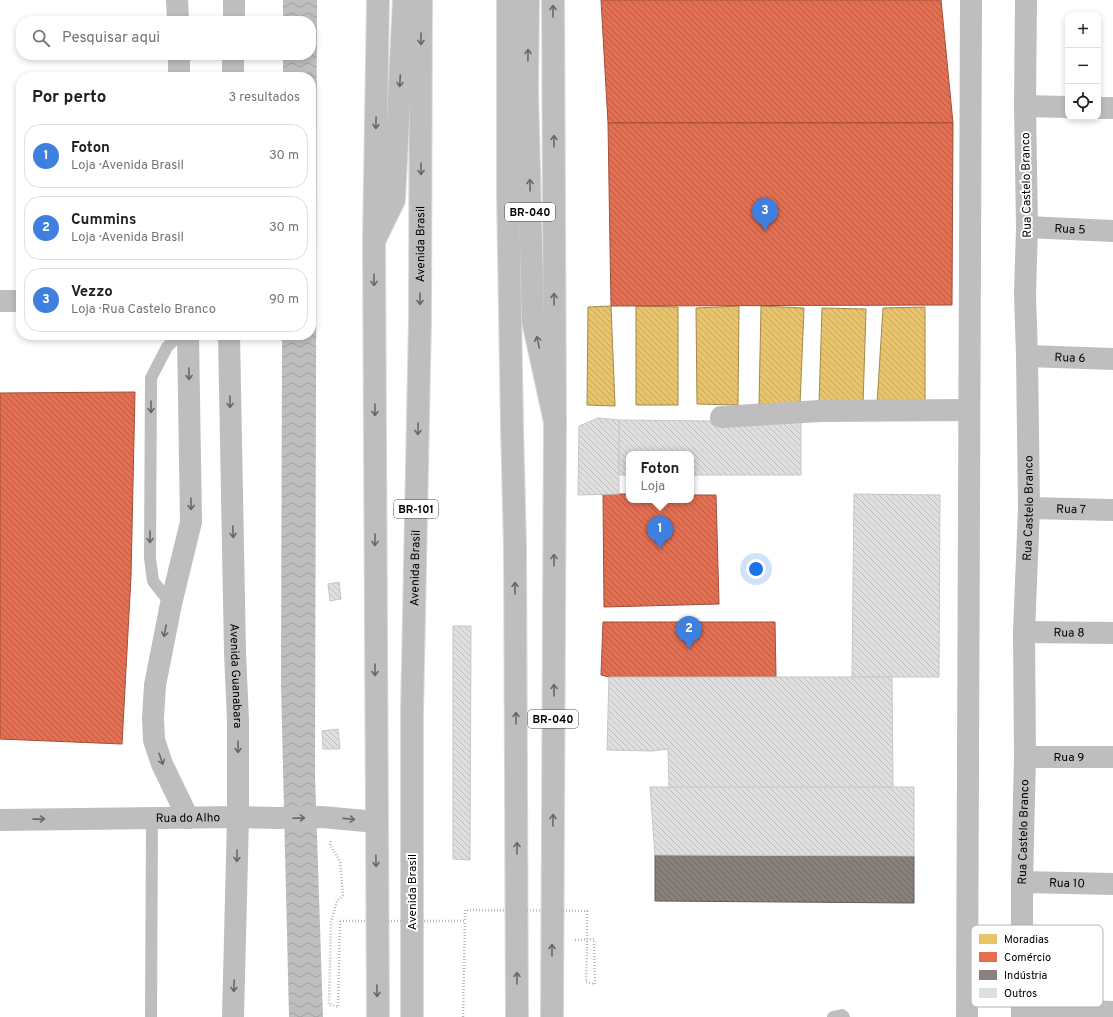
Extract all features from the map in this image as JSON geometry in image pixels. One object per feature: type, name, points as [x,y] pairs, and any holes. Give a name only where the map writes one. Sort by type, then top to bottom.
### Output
[{"type":"main road","points":[[177,0],[178,16]]},
{"type":"main road","points":[[234,0],[234,16]]},
{"type":"main road","points":[[378,0],[374,241],[378,1017]]},
{"type":"main road","points":[[374,241],[394,200],[404,0]]},
{"type":"main road","name":"Avenida Brasil","points":[[412,1017],[412,713],[420,319],[421,0]]},
{"type":"main road","points":[[508,0],[509,239],[515,546],[517,1017]]},
{"type":"main road","name":"BR-040","points":[[528,0],[527,93],[533,321],[555,422],[552,1017]]},
{"type":"main road","points":[[553,0],[555,422]]},
{"type":"main road","points":[[966,1017],[971,0]]},
{"type":"main road","name":"Rua Castelo Branco","points":[[1022,925],[1025,757],[1024,632],[1029,508],[1025,294],[1027,226],[1025,106],[1026,0]]},
{"type":"main road","points":[[179,60],[179,72]]},
{"type":"main road","points":[[233,60],[233,72]]},
{"type":"main road","points":[[1025,106],[1065,107]]},
{"type":"main road","points":[[1101,108],[1113,108]]},
{"type":"main road","name":"Rua 5","points":[[1027,226],[1113,231]]},
{"type":"main road","points":[[0,301],[16,301]]},
{"type":"main road","points":[[188,340],[191,522],[171,604],[155,685],[153,718],[154,740],[162,764],[188,818]]},
{"type":"main road","name":"Avenida Guanabara","points":[[229,340],[235,644],[238,721],[238,817],[233,1017]]},
{"type":"main road","name":"Rua 6","points":[[1027,356],[1113,359]]},
{"type":"main road","points":[[721,417],[820,411],[969,410]]},
{"type":"main road","name":"Rua 7","points":[[1029,508],[1113,510]]},
{"type":"main road","name":"Rua 8","points":[[1024,632],[1113,633]]},
{"type":"main road","name":"Rua 9","points":[[1025,757],[1113,757]]},
{"type":"main road","name":"Rua do Alho","points":[[0,820],[328,817],[376,822]]},
{"type":"main road","name":"Rua 10","points":[[1022,882],[1113,884]]},
{"type":"main road","points":[[1022,1013],[1113,1012]]},
{"type":"lane","points":[[171,604],[153,581],[150,558],[151,378],[167,347],[174,340]]},
{"type":"lane","points":[[151,1017],[152,818]]},
{"type":"lane","points":[[832,1017],[842,1015],[844,1017]]},
{"type":"path","points":[[328,817],[330,845],[340,861],[343,895],[337,901],[331,922],[329,1004],[338,1007],[340,921],[465,921]]},
{"type":"path","points":[[463,1017],[465,910],[587,911],[587,949],[586,982],[595,984],[594,938],[575,940],[574,956],[552,956]]},
{"type":"water","points":[[283,0],[317,0],[315,775],[323,1017],[289,1017],[281,685],[282,340],[316,340],[316,72],[283,72],[283,60],[316,60],[316,16],[283,16]]},
{"type":"building: Moradias","points":[[611,306],[615,406],[587,405],[588,307]]},
{"type":"building: Moradias","points":[[636,306],[678,307],[678,405],[636,405]]},
{"type":"building: Moradias","points":[[739,306],[738,405],[697,404],[696,308]]},
{"type":"building: Moradias","points":[[761,306],[804,308],[800,405],[759,404]]},
{"type":"building: Moradias","points":[[925,307],[925,404],[877,404],[883,308]]},
{"type":"building: Moradias","points":[[822,308],[866,309],[863,405],[819,405]]},
{"type":"building: Comércio","points":[[601,0],[941,0],[953,123],[608,123]]},
{"type":"building: Comércio","points":[[608,123],[953,123],[952,305],[611,306]]},
{"type":"building: Comércio","points":[[135,392],[131,576],[122,744],[0,739],[0,393]]},
{"type":"building: Comércio","points":[[603,494],[626,494],[626,503],[694,503],[694,495],[716,495],[719,604],[604,607]]},
{"type":"building: Comércio","points":[[603,622],[775,622],[776,677],[609,677],[601,675]]},
{"type":"building: Indústria","points":[[655,855],[914,856],[914,903],[655,901]]},
{"type":"building: Outros","points":[[598,418],[619,420],[619,494],[578,495],[579,426]]},
{"type":"building: Outros","points":[[619,420],[801,422],[801,475],[694,475],[694,451],[626,451],[626,475],[619,475]]},
{"type":"building: Outros","points":[[854,494],[940,495],[939,677],[852,677]]},
{"type":"building: Outros","points":[[339,582],[341,599],[330,601],[328,584]]},
{"type":"building: Outros","points":[[453,626],[471,626],[470,860],[453,859]]},
{"type":"building: Outros","points":[[609,677],[892,677],[893,787],[669,788],[668,749],[652,751],[607,750]]},
{"type":"building: Outros","points":[[338,729],[340,749],[323,749],[322,731]]},
{"type":"building: Outros","points":[[650,787],[914,787],[914,856],[655,855]]},
{"type":"place","name":"Vezzo","points":[[765,231]]},
{"type":"place","name":"Foton","points":[[660,549]]},
{"type":"place","name":"Cummins","points":[[689,649]]}]
